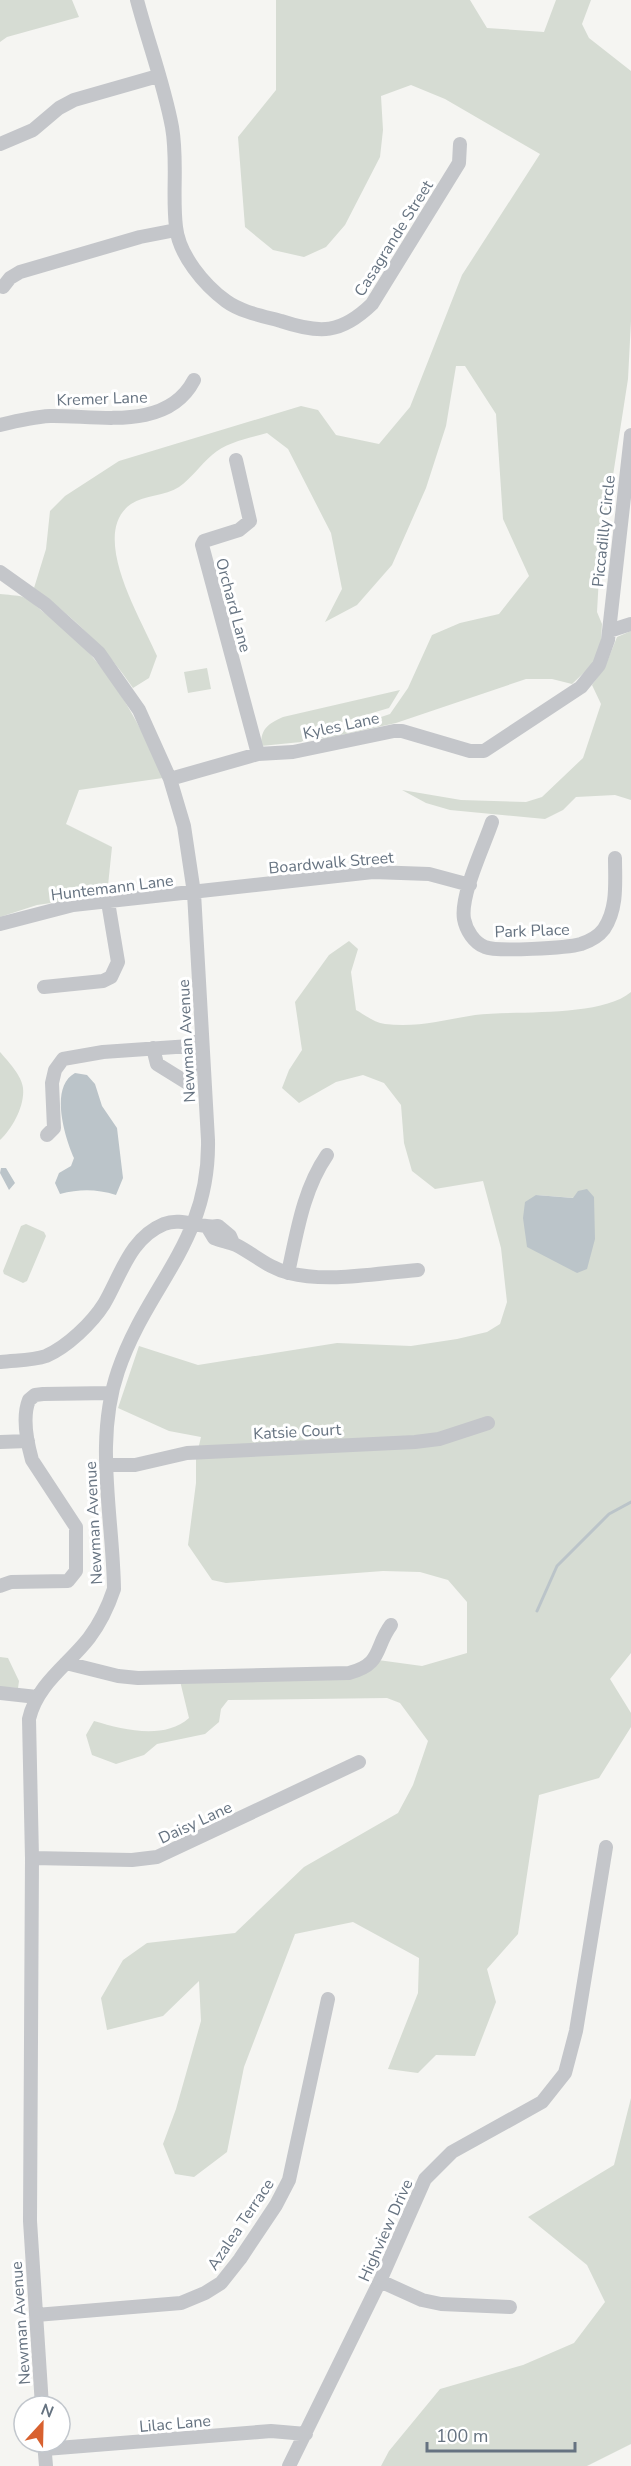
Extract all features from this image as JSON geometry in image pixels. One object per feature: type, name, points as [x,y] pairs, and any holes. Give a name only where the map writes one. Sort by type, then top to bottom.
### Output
[{"type":"street","name":"Casagrande Street","points":[[137,0],[159,76],[174,145],[176,230],[188,259],[207,284],[227,302],[306,329],[325,330],[344,326],[357,318],[372,304],[459,164],[460,144]]},
{"type":"street","points":[[0,144],[33,130],[59,108],[74,100],[159,76]]},
{"type":"street","points":[[3,287],[20,272],[140,237],[176,230]]},
{"type":"street","name":"Kremer Lane","points":[[0,425],[40,417],[148,414],[180,399],[194,380]]},
{"type":"street","name":"Piccadilly Circle","points":[[609,631],[631,435]]},
{"type":"street","name":"Orchard Lane","points":[[236,459],[250,521],[239,530],[201,544],[258,754]]},
{"type":"street","name":"Newman Avenue","points":[[0,572],[45,604],[99,653],[139,710],[170,779],[184,826],[194,893],[196,1042],[208,1152],[202,1226],[130,1342],[111,1393],[106,1466],[114,1589],[101,1621],[37,1697],[29,1729],[32,1858],[30,2221],[41,2394]]},
{"type":"street","points":[[609,631],[631,624]]},
{"type":"street","name":"Kyles Lane","points":[[170,779],[258,754],[293,752],[402,730],[470,751],[484,751],[581,687],[599,665],[609,631]]},
{"type":"street","name":"Park Place","points":[[492,822],[470,885],[464,917],[470,934],[480,945],[500,950],[579,945],[599,934],[613,911],[615,858]]},
{"type":"street","name":"Boardwalk Street","points":[[194,893],[392,871],[429,874],[470,885]]},
{"type":"street","name":"Huntemann Lane","points":[[0,924],[73,905],[194,893]]},
{"type":"street","points":[[44,987],[103,981],[116,970],[118,962],[108,902]]},
{"type":"street","points":[[47,1135],[54,1128],[53,1074],[63,1059],[77,1055],[196,1042],[186,1082],[157,1064],[153,1048]]},
{"type":"street","points":[[288,1273],[309,1189],[315,1172],[327,1155]]},
{"type":"street","points":[[0,1362],[44,1356],[58,1349],[94,1318],[128,1256],[141,1240],[165,1223],[202,1226],[214,1238],[233,1243],[262,1262],[288,1273],[306,1276],[338,1276],[418,1270]]},
{"type":"street","points":[[0,1586],[11,1582],[71,1579],[76,1571],[76,1527],[32,1460],[28,1441],[27,1407],[29,1400],[35,1395],[102,1391],[111,1393]]},
{"type":"street","name":"Katsie Court","points":[[106,1466],[145,1463],[187,1453],[416,1442],[439,1439],[488,1423]]},
{"type":"street","points":[[0,1442],[28,1441]]},
{"type":"street","points":[[66,1663],[118,1676],[138,1678],[349,1672],[362,1669],[372,1662],[391,1625]]},
{"type":"street","points":[[0,1693],[37,1697]]},
{"type":"street","name":"Daisy Lane","points":[[32,1858],[132,1860],[157,1857],[359,1762]]},
{"type":"street","name":"Highview Drive","points":[[289,2466],[380,2281],[421,2187],[437,2164],[464,2144],[542,2102],[565,2073],[576,2031],[606,1847]]},
{"type":"street","name":"Azalea Terrace","points":[[36,2315],[181,2303],[205,2294],[221,2283],[276,2205],[289,2180],[328,1999]]},
{"type":"street","points":[[380,2281],[422,2300],[441,2304],[510,2307]]},
{"type":"street","name":"Lilac Lane","points":[[72,2444],[271,2431],[306,2434]]},
{"type":"shaded area","points":[[0,0],[72,0],[79,17],[7,37],[0,42]]},
{"type":"shaded area","points":[[276,0],[470,0],[487,28],[544,32],[556,0],[591,0],[582,24],[589,38],[631,71],[631,321],[628,379],[600,559],[597,612],[602,624],[601,641],[594,663],[572,684],[552,679],[526,679],[396,723],[323,739],[321,737],[390,714],[408,688],[432,635],[460,623],[499,614],[529,576],[503,519],[496,414],[465,366],[456,366],[446,426],[426,488],[392,565],[357,605],[325,622],[342,589],[331,533],[288,449],[267,433],[224,447],[212,455],[179,487],[131,504],[119,518],[115,535],[116,556],[122,578],[157,656],[149,678],[133,688],[123,673],[88,634],[34,588],[46,549],[50,511],[65,496],[119,461],[301,406],[318,410],[336,435],[379,444],[410,407],[462,275],[540,154],[445,99],[411,85],[381,96],[383,130],[380,157],[345,225],[326,247],[304,257],[273,250],[245,227],[238,137],[276,90]]},
{"type":"shaded area","points":[[0,594],[21,596],[29,600],[66,630],[101,667],[116,687],[142,731],[163,778],[79,790],[66,824],[112,847],[107,895],[37,905],[0,917]]},
{"type":"shaded area","points":[[631,631],[631,800],[615,795],[576,797],[563,810],[545,819],[450,810],[426,803],[402,790],[461,800],[526,802],[542,797],[583,758],[601,704],[592,685],[605,667],[617,637]]},
{"type":"shaded area","points":[[207,668],[211,689],[188,693],[184,672]]},
{"type":"shaded area","points":[[400,690],[389,708],[328,726],[301,742],[261,746],[262,735],[266,727],[283,717]]},
{"type":"shaded area","points":[[349,941],[358,949],[351,972],[356,1010],[385,1024],[419,1024],[475,1015],[579,1009],[599,1006],[631,992],[631,1653],[610,1679],[631,1713],[631,1727],[599,1778],[539,1795],[518,1934],[487,1969],[496,2002],[475,2056],[436,2055],[418,2073],[388,2069],[418,1993],[419,1958],[353,1922],[295,1934],[244,2067],[227,2152],[194,2177],[175,2174],[163,2144],[176,2109],[201,2021],[199,1981],[163,2016],[107,2030],[101,1998],[123,1960],[147,1943],[235,1933],[304,1867],[398,1813],[413,1785],[428,1741],[400,1703],[387,1698],[228,1700],[221,1709],[219,1722],[205,1734],[157,1744],[144,1755],[116,1764],[92,1755],[86,1735],[94,1721],[143,1731],[168,1729],[179,1725],[189,1718],[180,1681],[300,1678],[378,1660],[422,1666],[467,1653],[467,1602],[448,1580],[420,1572],[383,1571],[226,1583],[212,1580],[188,1545],[196,1483],[196,1458],[201,1437],[169,1431],[118,1408],[139,1346],[198,1365],[337,1343],[411,1346],[487,1332],[500,1324],[507,1302],[501,1248],[483,1181],[435,1189],[412,1171],[404,1143],[401,1105],[384,1083],[363,1075],[336,1082],[299,1103],[282,1088],[289,1070],[302,1050],[295,1002],[329,955]],"holes":[[[536,1195],[574,1198],[577,1273]]]},
{"type":"shaded area","points":[[0,1052],[20,1079],[23,1095],[17,1117],[0,1140]]},
{"type":"shaded area","points":[[75,1073],[87,1075],[95,1084],[102,1106],[117,1128],[123,1178],[116,1195],[88,1190],[60,1194],[55,1183],[59,1173],[71,1166],[74,1158],[61,1113],[61,1101],[67,1080]]},
{"type":"shaded area","points":[[1,1168],[6,1168],[15,1183],[9,1190],[0,1173]]},
{"type":"shaded area","points":[[587,1189],[594,1197],[595,1239],[587,1269],[577,1273],[527,1247],[523,1218],[525,1202],[536,1195],[573,1198],[578,1191]]},
{"type":"shaded area","points":[[26,1224],[44,1232],[46,1236],[27,1281],[23,1283],[4,1274],[3,1271],[21,1226]]},
{"type":"shaded area","points":[[0,1657],[8,1658],[19,1681],[18,1688],[0,1687]]},
{"type":"shaded area","points":[[631,2098],[631,2444],[587,2466],[381,2466],[389,2451],[440,2389],[523,2365],[574,2343],[605,2302],[587,2265],[528,2217],[614,2165]]},
{"type":"waterway","points":[[537,1611],[557,1566],[609,1514],[631,1502]]}]
